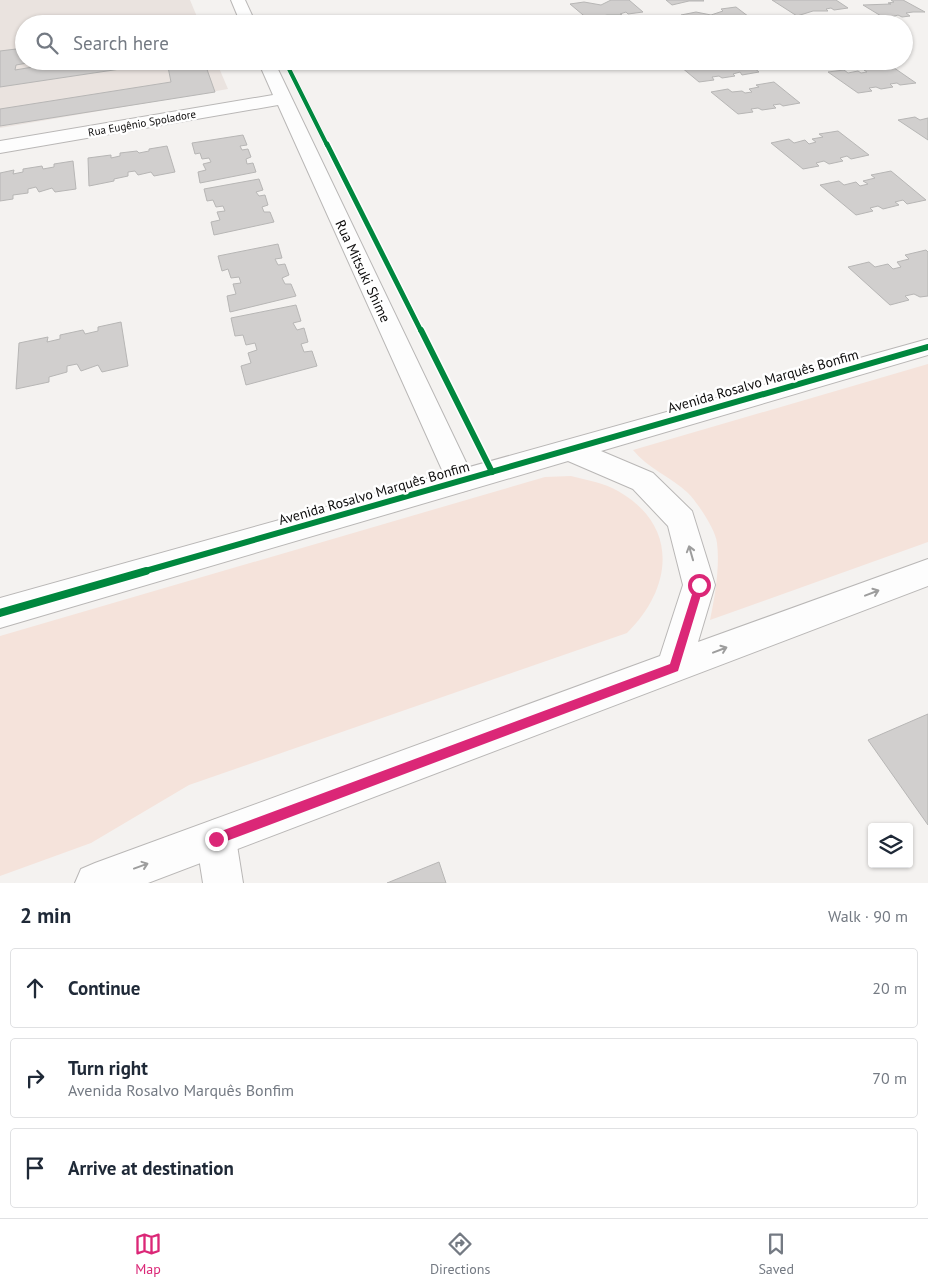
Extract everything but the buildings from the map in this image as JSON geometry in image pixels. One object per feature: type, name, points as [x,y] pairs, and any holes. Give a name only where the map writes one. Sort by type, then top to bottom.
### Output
[{"type":"street","points":[[238,0],[245,15]]},
{"type":"street","name":"Rua Mitsuki Shime","points":[[270,70],[461,481]]},
{"type":"street","name":"Rua Eugênio Spoladore","points":[[0,147],[283,99]]},
{"type":"street","name":"Avenida Rosalvo Marquês Bonfim","points":[[0,613],[928,347]]},
{"type":"street","points":[[570,450],[643,481],[681,520],[699,585],[674,667]]},
{"type":"street","points":[[95,883],[928,572]]},
{"type":"street","points":[[216,839],[223,883]]},
{"type":"shaded area","points":[[0,0],[190,0],[196,15],[15,15],[15,70],[220,70],[228,89],[0,128]]},
{"type":"shaded area","points":[[928,364],[928,542],[710,620],[718,562],[716,537],[701,509],[688,493],[645,462],[633,450]]},
{"type":"shaded area","points":[[571,476],[613,488],[638,505],[652,522],[660,540],[663,559],[660,578],[653,597],[642,616],[627,633],[189,785],[91,843],[0,876],[0,636],[545,477]]},
{"type":"cycle path","points":[[290,70],[492,472]]},
{"type":"cycle path","points":[[0,613],[928,347]]},
{"type":"route","points":[[216,839],[674,667],[699,585]]}]
